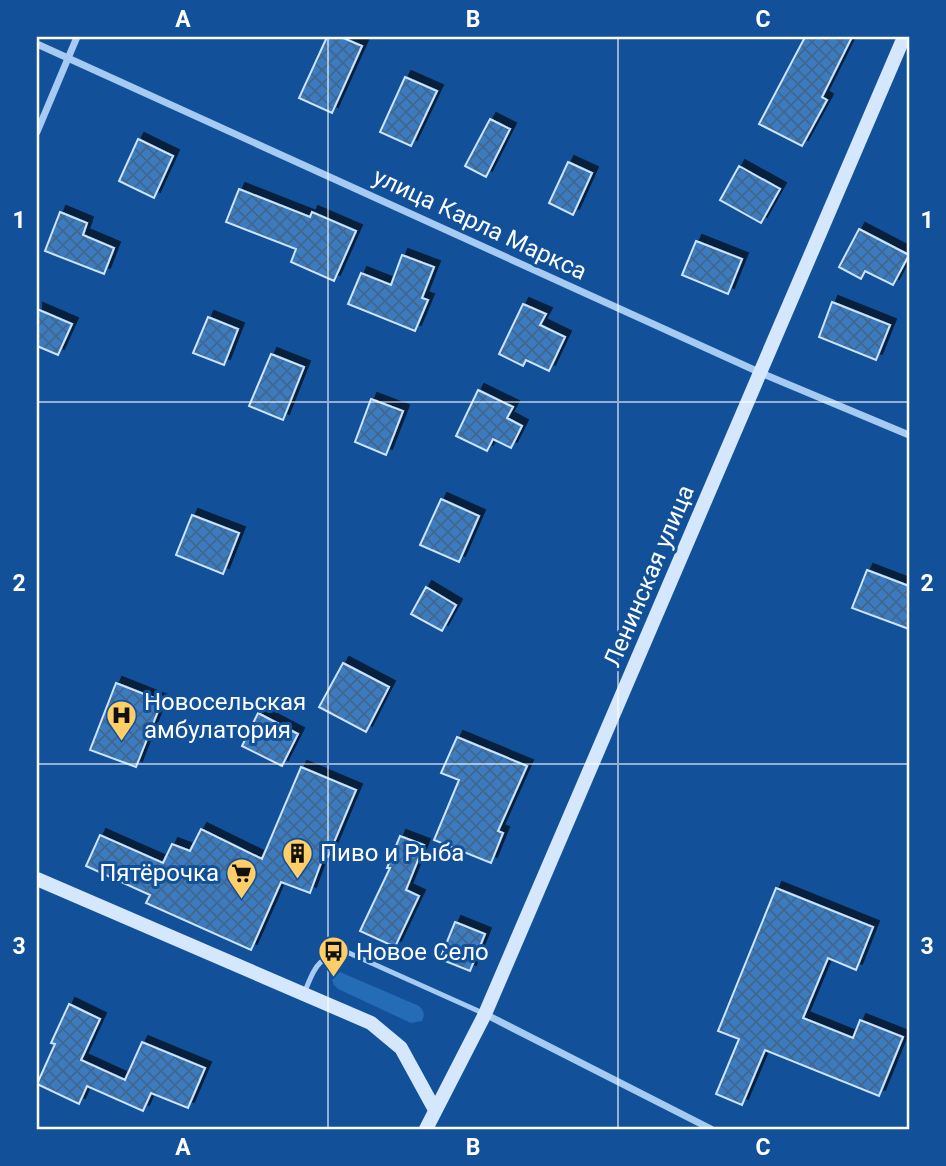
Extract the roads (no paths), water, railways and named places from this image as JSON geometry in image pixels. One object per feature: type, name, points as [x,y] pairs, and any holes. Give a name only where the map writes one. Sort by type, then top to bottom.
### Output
[{"type":"street","points":[[37,132],[77,37]]},
{"type":"street","name":"Ленинская улица","points":[[426,1129],[485,1014],[904,37]]},
{"type":"street","name":"улица Карла Маркса","points":[[37,44],[761,373],[909,435]]},
{"type":"street","points":[[37,879],[371,1023],[401,1048],[435,1110]]},
{"type":"street","points":[[485,1014],[711,1129]]},
{"type":"lane","points":[[303,995],[317,964],[330,955],[349,953],[485,1014]]},
{"type":"place","name":"Новосельская амбулатория","points":[[121,743]]},
{"type":"place","name":"Пиво и Рыба","points":[[297,880]]},
{"type":"place","name":"Пятёрочка","points":[[242,900]]},
{"type":"place","name":"Новое Село","points":[[333,979]]}]
